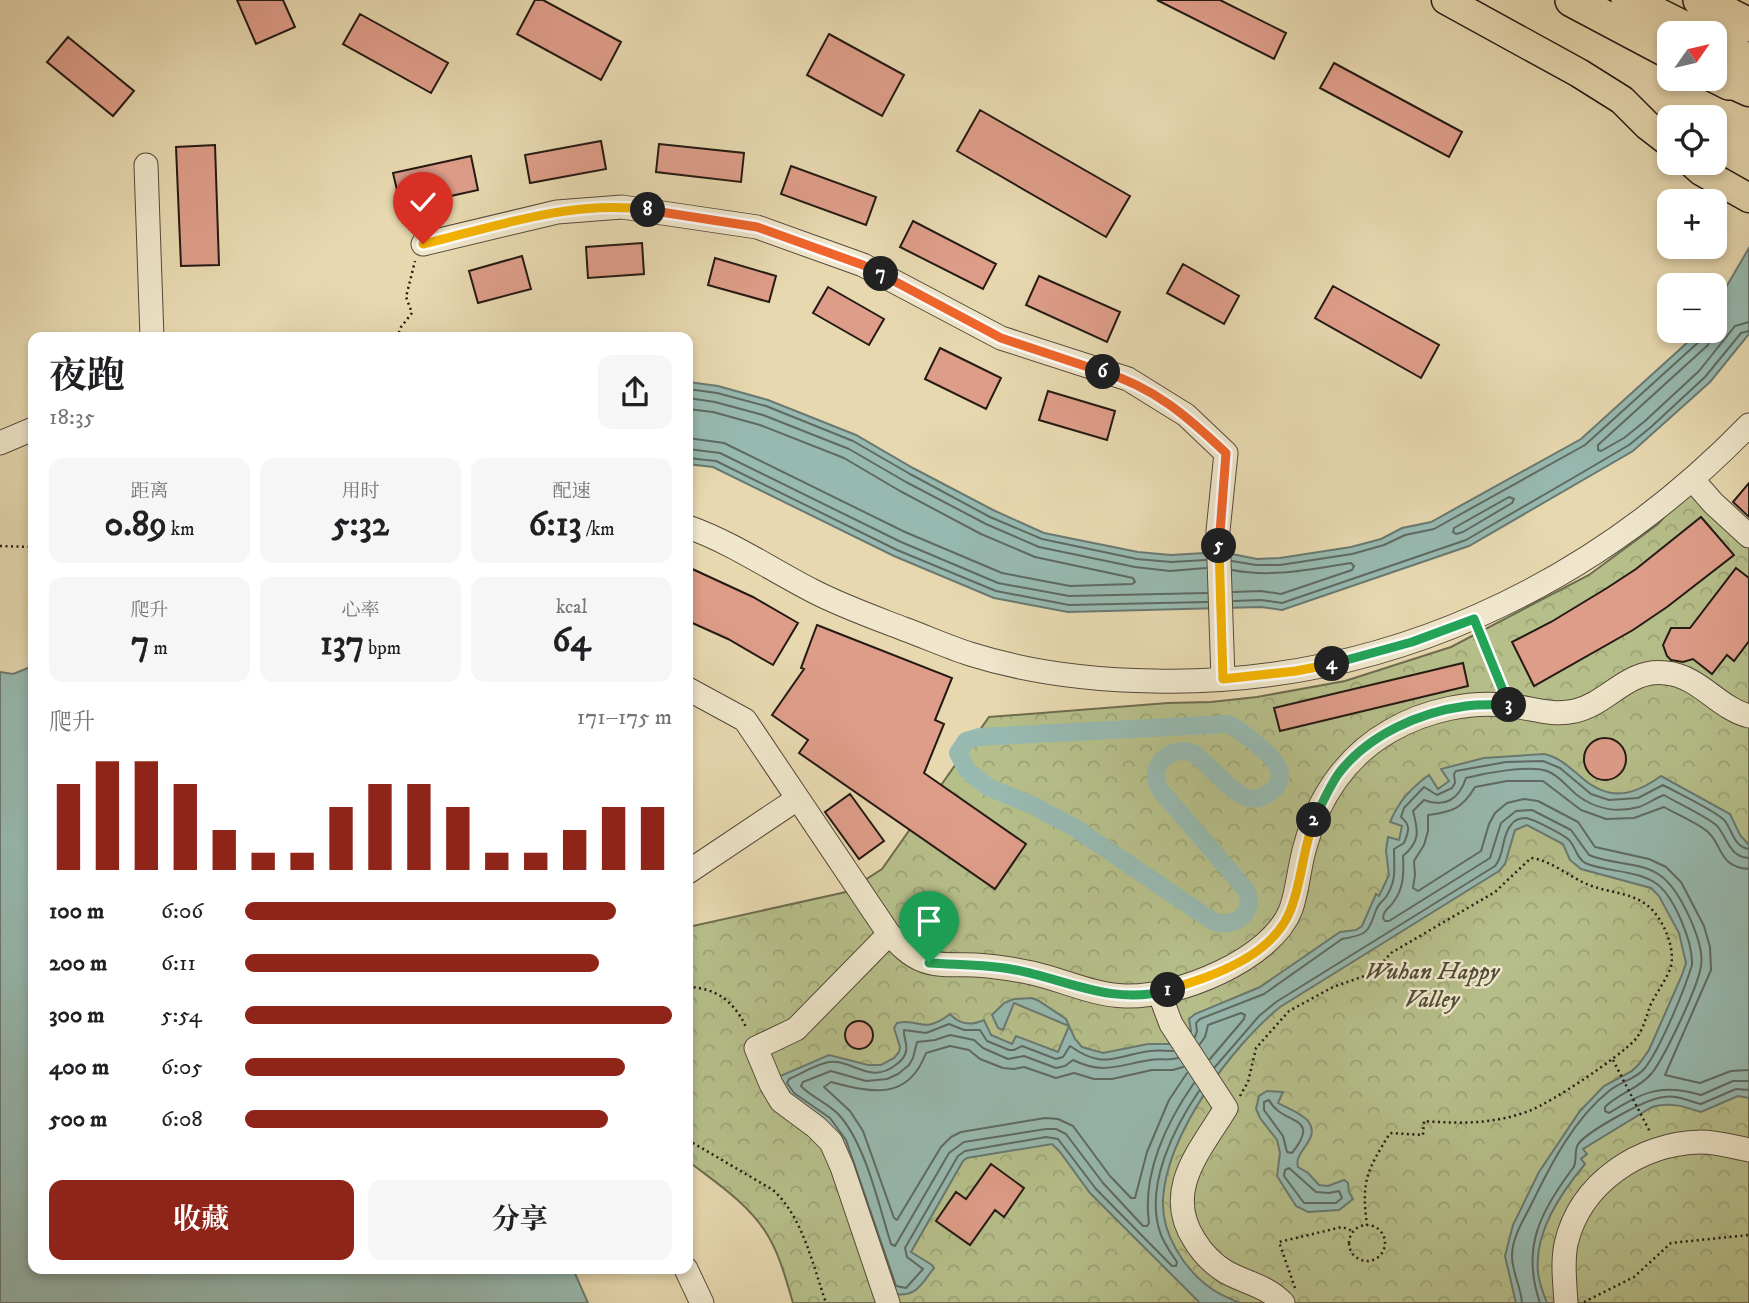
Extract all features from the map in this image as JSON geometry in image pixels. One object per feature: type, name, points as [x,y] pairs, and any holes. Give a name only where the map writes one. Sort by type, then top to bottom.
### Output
[{"type":"highway","points":[[1572,0],[1657,45]]},
{"type":"highway","points":[[1628,0],[1670,21]]},
{"type":"highway","points":[[1700,0],[1749,25]]},
{"type":"highway","points":[[1727,60],[1738,74]]},
{"type":"main road","points":[[1446,0],[1579,73],[1622,100],[1657,134]]},
{"type":"main road","points":[[1644,0],[1684,21]]},
{"type":"main road","points":[[1727,56],[1738,74]]},
{"type":"main road","points":[[1708,175],[1749,198]]},
{"type":"street","points":[[146,165],[152,332]]},
{"type":"street","points":[[423,244],[557,212],[622,207],[757,227],[863,265],[1001,338],[1128,379],[1186,415],[1226,453],[1218,531],[1223,679]]},
{"type":"street","points":[[693,530],[848,607],[968,653],[1016,667],[1086,678],[1194,682],[1334,664],[1412,642],[1474,619],[1580,562],[1653,511],[1693,480],[1749,425]]},
{"type":"street","points":[[0,443],[28,431]]},
{"type":"street","points":[[1693,480],[1713,503],[1749,536]]},
{"type":"street","points":[[693,692],[744,720],[890,934],[910,954],[929,963],[1013,969],[1112,995],[1137,996],[1160,992],[1223,971],[1257,950],[1279,930],[1290,912],[1313,822],[1336,778],[1359,753],[1390,731],[1413,720],[1467,705],[1510,705],[1549,713],[1578,710],[1600,700],[1636,676],[1663,672],[1685,677],[1728,708],[1749,716]]},
{"type":"street","points":[[693,869],[797,799]]},
{"type":"street","points":[[888,1303],[831,1142],[781,1101],[756,1048],[796,1029],[890,934]]},
{"type":"street","points":[[1160,992],[1166,1014],[1222,1103],[1187,1173],[1182,1192],[1184,1220],[1200,1249],[1217,1266],[1271,1291],[1282,1303]]},
{"type":"street","points":[[1566,1303],[1566,1244],[1584,1202],[1603,1180],[1625,1165],[1668,1147],[1702,1142],[1749,1150]]},
{"type":"street","points":[[688,1274],[702,1303]]},
{"type":"path","points":[[399,332],[412,313],[406,297],[411,268],[423,244]]},
{"type":"path","points":[[0,546],[28,547]]},
{"type":"path","points":[[1474,619],[1510,705]]},
{"type":"path","points":[[1222,1103],[1234,1103],[1244,1091],[1255,1048],[1289,1011],[1333,987],[1373,973],[1391,953],[1495,892],[1531,858],[1592,886],[1627,895],[1643,903],[1659,919],[1668,939],[1672,959],[1671,967],[1635,1040],[1553,1098],[1514,1116],[1476,1123],[1424,1121],[1423,1135],[1390,1133],[1371,1165],[1364,1185],[1367,1225]]},
{"type":"path","points":[[693,988],[711,991],[730,1002],[739,1013],[756,1048]]},
{"type":"path","points":[[1612,1058],[1646,1124]]},
{"type":"path","points":[[693,1143],[773,1190],[781,1198],[808,1250],[826,1303]]},
{"type":"path","points":[[1367,1225],[1376,1227],[1384,1238],[1385,1245],[1377,1257],[1364,1261],[1352,1254],[1349,1240],[1353,1231],[1367,1225]]},
{"type":"path","points":[[1282,1303],[1292,1293],[1295,1285],[1279,1241],[1342,1227],[1353,1231]]},
{"type":"path","points":[[1581,1303],[1634,1277],[1671,1243],[1749,1235]]},
{"type":"green space","name":"Wuhan Happy Valley","points":[[1687,491],[1749,546],[1749,1303],[793,1303],[778,1257],[770,1239],[757,1221],[730,1193],[693,1165],[693,926],[846,892],[882,869],[989,717],[1211,702],[1257,697],[1345,681],[1451,647],[1589,575],[1658,524]]},
{"type":"water","points":[[1749,248],[1749,334],[1710,382],[1633,451],[1469,546],[1282,610],[1261,607],[1068,612],[994,598],[894,556],[713,467],[693,465],[693,383],[718,386],[768,400],[856,435],[993,510],[1044,533],[1138,552],[1171,555],[1222,552],[1257,559],[1280,558],[1351,547],[1381,539],[1402,528],[1431,522],[1581,439],[1687,343],[1727,343],[1727,286]]},
{"type":"water","points":[[28,668],[28,1274],[575,1274],[588,1303],[0,1303],[0,672],[13,674]]},
{"type":"water","points":[[1544,754],[1564,763],[1591,785],[1611,793],[1631,792],[1661,776],[1730,814],[1740,835],[1749,845],[1749,1098],[1738,1096],[1701,1112],[1676,1105],[1652,1107],[1583,1149],[1587,1154],[1581,1159],[1585,1164],[1559,1200],[1540,1242],[1538,1272],[1547,1303],[1516,1303],[1505,1256],[1513,1225],[1539,1172],[1580,1111],[1604,1086],[1632,1071],[1649,1050],[1686,963],[1679,933],[1659,896],[1651,888],[1581,869],[1570,860],[1563,844],[1527,825],[1515,830],[1505,864],[1499,871],[1280,1007],[1261,1024],[1223,1068],[1189,1120],[1167,1174],[1163,1199],[1166,1225],[1176,1250],[1192,1272],[1215,1291],[1240,1303],[1200,1303],[1090,1193],[1052,1144],[967,1158],[963,1161],[911,1252],[934,1268],[914,1291],[895,1294],[848,1163],[790,1099],[778,1077],[829,1055],[868,1065],[881,1065],[899,1052],[894,1028],[897,1023],[933,1024],[950,1014],[966,1023],[984,1020],[991,1035],[1012,1044],[1016,1036],[1058,1052],[1069,1026],[1014,1003],[1003,1030],[998,1028],[992,1015],[1004,1003],[1014,999],[1032,998],[1066,1019],[1075,1039],[1082,1047],[1103,1053],[1148,1044],[1170,1044],[1191,1031],[1189,1019],[1195,1014],[1260,987],[1340,932],[1356,930],[1362,926],[1376,894],[1379,896],[1389,875],[1386,851],[1388,837],[1399,840],[1402,826],[1390,822],[1401,802],[1422,780],[1429,775],[1438,789],[1449,781],[1441,769],[1484,758]]},
{"type":"water","points":[[1267,1091],[1283,1092],[1278,1103],[1302,1116],[1311,1127],[1312,1134],[1299,1156],[1298,1167],[1319,1185],[1328,1186],[1344,1180],[1348,1183],[1353,1199],[1339,1210],[1308,1212],[1296,1206],[1277,1176],[1280,1153],[1277,1140],[1256,1109],[1259,1096]]},
{"type":"building","points":[[237,0],[283,0],[295,27],[256,44]]},
{"type":"building","points":[[535,0],[543,0],[621,42],[601,80],[517,34]]},
{"type":"building","points":[[1157,0],[1220,0],[1286,33],[1274,59]]},
{"type":"building","points":[[360,14],[448,63],[431,93],[343,44]]},
{"type":"building","points":[[829,34],[904,75],[882,116],[807,75]]},
{"type":"building","points":[[68,37],[134,91],[113,116],[47,62]]},
{"type":"building","points":[[1334,63],[1462,132],[1449,157],[1320,88]]},
{"type":"building","points":[[980,110],[1130,196],[1106,237],[957,151]]},
{"type":"building","points":[[601,141],[606,169],[530,183],[525,155]]},
{"type":"building","points":[[659,144],[744,153],[741,182],[656,172]]},
{"type":"building","points":[[215,145],[219,265],[181,266],[176,147]]},
{"type":"building","points":[[471,156],[478,190],[401,207],[393,173]]},
{"type":"building","points":[[791,166],[876,197],[866,225],[781,194]]},
{"type":"building","points":[[913,221],[996,264],[983,289],[900,247]]},
{"type":"building","points":[[642,243],[644,274],[588,278],[586,247]]},
{"type":"building","points":[[522,256],[531,289],[478,303],[469,271]]},
{"type":"building","points":[[715,258],[776,276],[769,302],[708,285]]},
{"type":"building","points":[[1183,264],[1239,296],[1224,324],[1167,293]]},
{"type":"building","points":[[1039,276],[1120,312],[1107,342],[1026,305]]},
{"type":"building","points":[[1333,286],[1439,345],[1421,378],[1315,318]]},
{"type":"building","points":[[828,287],[884,319],[869,345],[813,313]]},
{"type":"building","points":[[940,348],[1001,378],[986,409],[925,379]]},
{"type":"building","points":[[1048,391],[1115,411],[1107,440],[1039,420]]},
{"type":"building","points":[[1749,483],[1749,517],[1733,502]]},
{"type":"building","points":[[1701,517],[1734,555],[1633,630],[1534,686],[1512,642],[1551,622],[1636,569]]},
{"type":"building","points":[[1736,568],[1749,578],[1749,641],[1734,661],[1727,655],[1712,674],[1693,659],[1683,662],[1671,660],[1663,645],[1671,628],[1690,628]]},
{"type":"building","points":[[693,569],[753,597],[798,623],[773,665],[728,639],[693,623]]},
{"type":"building","points":[[817,625],[952,678],[935,720],[944,724],[924,773],[1026,844],[995,889],[799,753],[808,740],[772,715],[804,669],[801,668]]},
{"type":"building","points":[[1463,663],[1468,686],[1280,731],[1274,708]]},
{"type":"building","points":[[1605,738],[1620,744],[1626,759],[1620,774],[1605,780],[1590,774],[1584,759],[1590,744]]},
{"type":"building","points":[[850,794],[884,841],[859,859],[825,812]]},
{"type":"building","points":[[859,1021],[869,1025],[873,1035],[869,1045],[859,1049],[849,1045],[845,1035],[849,1025]]},
{"type":"building","points":[[991,1164],[1024,1188],[1004,1217],[995,1210],[970,1245],[936,1221],[956,1192],[966,1199]]},
{"type":"waterway","points":[[1227,724],[1255,742],[1278,767],[1279,781],[1271,792],[1259,798],[1245,797],[1195,754],[1186,751],[1163,759],[1156,774],[1161,791],[1246,890],[1249,898],[1245,912],[1240,918],[1227,923],[1211,920],[1075,828],[1034,806],[988,787],[967,770],[958,753],[966,741],[979,737],[1227,724]]},
{"type":"route","points":[[423,244],[557,212],[622,207],[757,227],[863,265],[1001,338],[1128,379],[1186,415],[1226,453],[1218,531],[1223,679],[1334,664],[1412,642],[1474,619],[1510,705],[1467,705],[1413,720],[1382,736],[1350,761],[1332,785],[1313,822],[1290,912],[1271,938],[1242,960],[1223,971],[1198,980],[1137,996],[1112,995],[1013,969],[929,963]]}]
